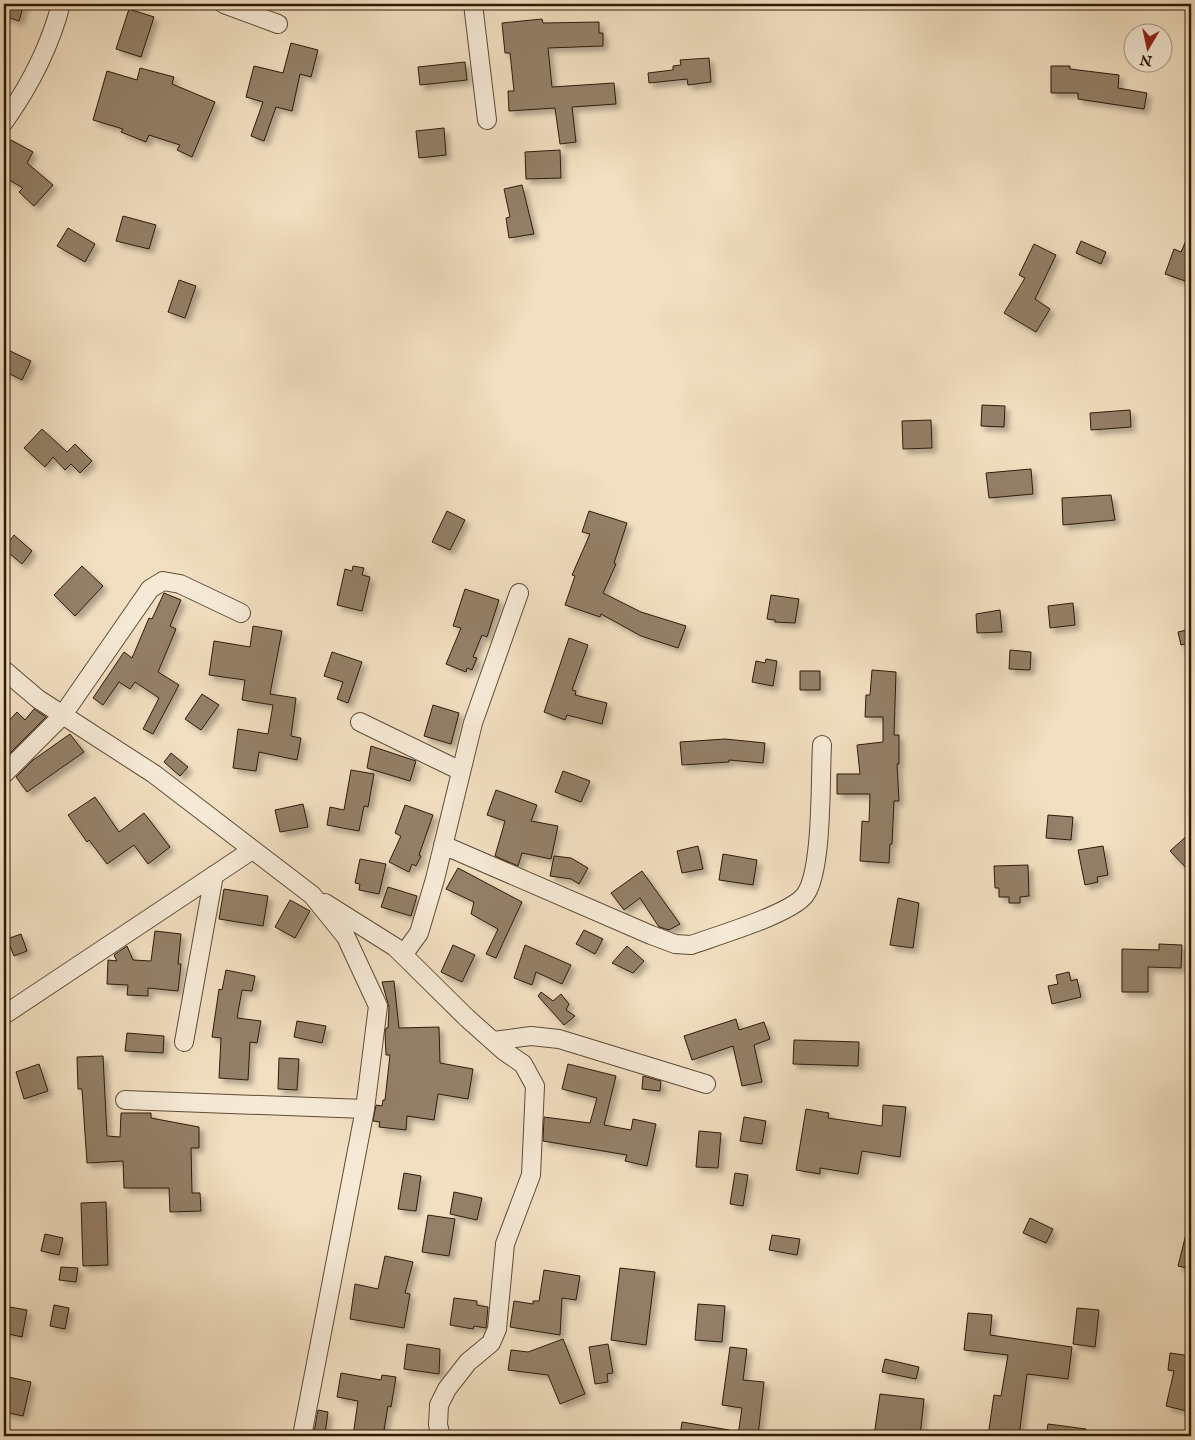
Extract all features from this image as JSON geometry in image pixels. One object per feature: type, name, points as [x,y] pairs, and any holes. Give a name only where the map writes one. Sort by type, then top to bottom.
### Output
[{"type":"street","points":[[4,122],[22,96],[56,24],[61,4]]},
{"type":"street","points":[[224,4],[278,24]]},
{"type":"street","points":[[473,4],[486,120]]},
{"type":"street","points":[[4,774],[62,716],[150,589],[163,581],[180,584],[241,614]]},
{"type":"street","points":[[403,955],[419,933],[473,723],[519,593]]},
{"type":"street","points":[[4,670],[38,699],[62,716],[154,774],[312,895],[395,947],[493,1041],[522,1064],[535,1086],[531,1175],[505,1244],[497,1329],[491,1343],[468,1362],[447,1389],[439,1406],[438,1425],[441,1436]]},
{"type":"street","points":[[360,722],[461,771]]},
{"type":"street","points":[[443,845],[651,935],[675,944],[691,945],[786,909],[804,896],[816,869],[822,745]]},
{"type":"street","points":[[4,1015],[252,850]]},
{"type":"street","points":[[184,1042],[214,875]]},
{"type":"street","points":[[302,1436],[365,1109],[378,1006],[346,937],[312,895]]},
{"type":"street","points":[[493,1041],[531,1036],[558,1039],[706,1084]]},
{"type":"street","points":[[125,1100],[365,1109]]},
{"type":"building","points":[[4,4],[24,4],[19,21],[4,16]]},
{"type":"building","points":[[129,9],[154,17],[141,57],[116,49]]},
{"type":"building","points":[[542,19],[543,23],[599,22],[599,33],[603,33],[603,46],[548,48],[552,87],[614,83],[616,104],[572,107],[576,142],[560,144],[555,108],[509,111],[508,91],[514,91],[510,53],[505,53],[502,23]]},
{"type":"building","points":[[291,43],[318,50],[311,77],[300,74],[292,111],[276,107],[264,141],[251,136],[263,102],[246,97],[254,66],[283,73]]},
{"type":"building","points":[[709,58],[711,82],[688,85],[687,79],[649,83],[648,73],[673,70],[673,66],[681,65],[680,60]]},
{"type":"building","points":[[465,62],[467,80],[420,85],[418,67]]},
{"type":"building","points":[[1051,66],[1070,66],[1070,69],[1119,75],[1118,88],[1147,93],[1144,109],[1078,99],[1078,93],[1051,93]]},
{"type":"building","points":[[140,68],[174,77],[172,84],[215,102],[192,157],[177,150],[180,145],[149,135],[146,142],[121,132],[123,129],[93,120],[107,71],[137,80]]},
{"type":"building","points":[[444,128],[446,155],[419,158],[416,131]]},
{"type":"building","points":[[11,140],[33,152],[27,163],[53,185],[34,206],[19,192],[23,188],[4,177],[4,152]]},
{"type":"building","points":[[560,150],[561,178],[526,179],[525,152]]},
{"type":"building","points":[[522,185],[534,234],[509,238],[506,218],[510,217],[504,189]]},
{"type":"building","points":[[123,216],[156,225],[149,249],[116,241]]},
{"type":"building","points":[[68,228],[95,244],[85,262],[57,246]]},
{"type":"building","points":[[1191,229],[1191,283],[1165,274],[1174,249],[1181,252]]},
{"type":"building","points":[[1081,241],[1106,252],[1101,264],[1076,253]]},
{"type":"building","points":[[1034,244],[1056,255],[1035,299],[1050,309],[1036,332],[1004,313],[1025,278],[1019,275]]},
{"type":"building","points":[[179,280],[196,286],[185,318],[168,312]]},
{"type":"building","points":[[4,348],[31,361],[22,380],[4,371]]},
{"type":"building","points":[[982,405],[1005,406],[1004,427],[981,426]]},
{"type":"building","points":[[1130,410],[1131,427],[1091,430],[1090,413]]},
{"type":"building","points":[[931,420],[932,448],[903,449],[902,421]]},
{"type":"building","points":[[42,429],[67,452],[75,444],[92,461],[80,473],[71,464],[65,470],[53,457],[45,467],[24,448]]},
{"type":"building","points":[[1031,469],[1033,494],[989,498],[986,473]]},
{"type":"building","points":[[1111,495],[1115,520],[1063,525],[1062,498]]},
{"type":"building","points":[[447,511],[465,520],[450,550],[432,542]]},
{"type":"building","points":[[589,511],[627,523],[614,563],[616,564],[603,593],[641,612],[686,626],[678,648],[641,636],[601,614],[600,617],[565,605],[575,576],[572,575],[590,534],[582,532]]},
{"type":"building","points":[[14,535],[32,551],[22,564],[4,549]]},
{"type":"building","points":[[82,566],[103,586],[75,616],[54,595]]},
{"type":"building","points":[[353,566],[364,568],[362,575],[370,577],[362,611],[337,605],[345,569],[352,571]]},
{"type":"building","points":[[465,589],[499,600],[487,637],[482,635],[473,657],[477,658],[472,670],[467,668],[466,672],[446,664],[461,628],[453,626]]},
{"type":"building","points":[[164,593],[181,600],[170,626],[176,629],[158,672],[179,685],[153,734],[143,729],[159,698],[135,682],[130,689],[119,682],[103,705],[93,698],[124,652],[132,658],[149,618],[152,619]]},
{"type":"building","points":[[771,595],[799,599],[795,623],[775,622],[775,620],[767,619]]},
{"type":"building","points":[[1073,603],[1075,625],[1050,628],[1048,606]]},
{"type":"building","points":[[1000,610],[1002,632],[977,633],[976,614]]},
{"type":"building","points":[[253,626],[282,631],[270,694],[296,698],[291,736],[301,738],[297,760],[259,752],[256,771],[233,768],[238,729],[268,734],[273,705],[242,700],[245,680],[209,675],[214,641],[250,647]]},
{"type":"building","points":[[1191,629],[1191,642],[1181,645],[1178,632]]},
{"type":"building","points":[[569,638],[588,645],[572,690],[576,691],[575,695],[607,703],[602,724],[567,715],[565,720],[544,712]]},
{"type":"building","points":[[1010,650],[1031,652],[1030,670],[1009,669]]},
{"type":"building","points":[[332,652],[362,662],[348,703],[337,699],[343,682],[324,676]]},
{"type":"building","points":[[766,659],[777,661],[773,686],[752,682],[756,661],[765,663]]},
{"type":"building","points":[[872,670],[896,672],[894,735],[899,735],[899,764],[897,764],[899,801],[894,801],[889,863],[860,861],[862,821],[869,822],[870,794],[837,794],[837,774],[860,774],[857,745],[883,742],[883,717],[865,717],[866,695],[870,695]]},
{"type":"building","points":[[800,671],[820,671],[820,690],[800,690]]},
{"type":"building","points":[[202,694],[219,705],[201,730],[185,719]]},
{"type":"building","points":[[433,705],[459,713],[451,744],[424,736]]},
{"type":"building","points":[[34,709],[46,717],[4,759],[4,726],[17,712],[25,720]]},
{"type":"building","points":[[70,734],[84,752],[27,792],[16,777],[33,760]]},
{"type":"building","points":[[725,739],[765,743],[763,763],[729,760],[729,762],[682,765],[680,742]]},
{"type":"building","points":[[371,746],[416,761],[410,781],[367,768]]},
{"type":"building","points":[[171,753],[188,767],[180,776],[164,762]]},
{"type":"building","points":[[351,770],[374,774],[368,807],[364,806],[359,831],[327,825],[330,807],[344,810]]},
{"type":"building","points":[[563,771],[590,781],[581,802],[555,792]]},
{"type":"building","points":[[496,790],[537,805],[531,821],[558,826],[551,859],[522,853],[518,866],[495,856],[505,821],[487,815]]},
{"type":"building","points":[[95,797],[119,832],[144,813],[170,847],[148,864],[134,845],[107,864],[89,840],[87,842],[68,815]]},
{"type":"building","points":[[303,804],[308,827],[280,832],[275,810]]},
{"type":"building","points":[[405,805],[433,815],[419,855],[421,856],[416,866],[412,864],[409,872],[389,862],[401,836],[395,833]]},
{"type":"building","points":[[1048,815],[1073,817],[1071,840],[1046,838]]},
{"type":"building","points":[[1191,832],[1191,873],[1170,851]]},
{"type":"building","points":[[698,846],[703,869],[682,873],[677,851]]},
{"type":"building","points":[[1103,846],[1108,875],[1097,877],[1098,882],[1085,885],[1078,850]]},
{"type":"building","points":[[723,854],[757,860],[753,885],[719,880]]},
{"type":"building","points":[[554,856],[571,858],[588,868],[579,884],[571,879],[550,876]]},
{"type":"building","points":[[360,859],[386,864],[379,894],[359,890],[360,884],[355,883]]},
{"type":"building","points":[[1028,865],[1029,896],[1020,897],[1020,903],[1009,903],[1009,897],[999,897],[999,888],[995,888],[994,866]]},
{"type":"building","points":[[458,868],[522,902],[496,958],[486,954],[498,929],[471,914],[474,902],[446,889]]},
{"type":"building","points":[[642,871],[680,924],[669,930],[659,927],[640,898],[624,910],[611,893]]},
{"type":"building","points":[[388,887],[417,896],[411,916],[381,907]]},
{"type":"building","points":[[224,889],[268,896],[263,926],[219,919]]},
{"type":"building","points":[[898,898],[919,903],[913,948],[890,945]]},
{"type":"building","points":[[290,900],[310,911],[295,938],[275,927]]},
{"type":"building","points":[[584,930],[603,939],[595,954],[576,944]]},
{"type":"building","points":[[155,931],[181,934],[178,964],[181,964],[178,991],[148,988],[148,996],[127,995],[128,985],[107,984],[108,960],[117,961],[114,955],[127,946],[133,960],[151,961]]},
{"type":"building","points":[[21,934],[27,951],[14,956],[7,939]]},
{"type":"building","points":[[1159,944],[1182,945],[1181,968],[1148,967],[1148,992],[1122,992],[1122,949],[1159,950]]},
{"type":"building","points":[[453,945],[475,955],[462,982],[441,972]]},
{"type":"building","points":[[525,945],[571,965],[562,984],[536,972],[532,985],[514,978]]},
{"type":"building","points":[[627,946],[644,961],[633,973],[612,963]]},
{"type":"building","points":[[226,970],[255,976],[252,991],[242,990],[237,1018],[261,1021],[257,1043],[250,1042],[248,1080],[219,1078],[221,1038],[212,1037],[219,989],[222,990]]},
{"type":"building","points":[[1069,972],[1071,981],[1077,979],[1081,997],[1052,1004],[1048,986],[1058,984],[1056,975]]},
{"type":"building","points":[[394,981],[399,1028],[439,1027],[440,1063],[473,1069],[468,1099],[438,1094],[434,1120],[407,1116],[406,1130],[379,1127],[380,1122],[373,1121],[376,1105],[382,1106],[383,1100],[385,1100],[390,1055],[386,1055],[385,1033],[386,1028],[388,1028],[389,1007],[382,982]]},
{"type":"building","points":[[541,992],[553,1001],[561,994],[569,1004],[566,1010],[575,1016],[564,1025],[538,996]]},
{"type":"building","points":[[736,1019],[739,1030],[764,1022],[770,1039],[754,1045],[762,1082],[742,1086],[733,1046],[692,1060],[684,1036]]},
{"type":"building","points":[[297,1021],[326,1026],[322,1043],[294,1037]]},
{"type":"building","points":[[127,1033],[164,1036],[163,1053],[125,1051]]},
{"type":"building","points":[[794,1040],[859,1042],[858,1066],[793,1064]]},
{"type":"building","points":[[103,1056],[107,1136],[120,1137],[121,1113],[151,1113],[151,1118],[199,1127],[199,1148],[191,1148],[192,1193],[200,1193],[201,1211],[170,1212],[169,1188],[124,1188],[123,1161],[87,1163],[82,1089],[78,1089],[77,1057]]},
{"type":"building","points":[[279,1058],[299,1059],[297,1090],[278,1089]]},
{"type":"building","points":[[39,1064],[48,1091],[24,1099],[16,1072]]},
{"type":"building","points":[[568,1064],[616,1076],[604,1125],[631,1130],[633,1119],[656,1124],[647,1166],[625,1161],[627,1155],[543,1141],[544,1117],[590,1123],[597,1098],[562,1089]]},
{"type":"building","points":[[643,1076],[661,1081],[660,1091],[642,1089]]},
{"type":"building","points":[[883,1105],[906,1107],[900,1157],[862,1151],[858,1174],[820,1168],[820,1174],[796,1170],[806,1109],[829,1113],[828,1118],[882,1126]]},
{"type":"building","points":[[744,1117],[766,1121],[762,1144],[740,1141]]},
{"type":"building","points":[[699,1131],[721,1133],[718,1168],[696,1167]]},
{"type":"building","points":[[404,1173],[421,1176],[416,1211],[398,1209]]},
{"type":"building","points":[[735,1173],[748,1175],[743,1206],[730,1204]]},
{"type":"building","points":[[454,1192],[482,1198],[477,1220],[450,1214]]},
{"type":"building","points":[[106,1202],[108,1265],[83,1266],[81,1203]]},
{"type":"building","points":[[428,1215],[455,1219],[449,1256],[422,1252]]},
{"type":"building","points":[[1030,1218],[1053,1229],[1046,1243],[1023,1233]]},
{"type":"building","points":[[1187,1230],[1191,1231],[1191,1269],[1178,1266]]},
{"type":"building","points":[[45,1234],[63,1238],[59,1255],[41,1251]]},
{"type":"building","points":[[772,1235],[800,1239],[797,1255],[769,1250]]},
{"type":"building","points":[[385,1256],[413,1262],[405,1293],[410,1294],[404,1328],[350,1319],[355,1284],[378,1289]]},
{"type":"building","points":[[61,1267],[78,1268],[76,1282],[59,1280]]},
{"type":"building","points":[[620,1268],[655,1272],[646,1345],[611,1340]]},
{"type":"building","points":[[544,1270],[580,1276],[576,1300],[562,1298],[560,1335],[510,1327],[514,1301],[533,1304],[533,1301],[539,1301]]},
{"type":"building","points":[[454,1298],[477,1301],[477,1305],[488,1307],[486,1328],[474,1326],[473,1329],[450,1325]]},
{"type":"building","points":[[698,1304],[725,1306],[722,1342],[695,1340]]},
{"type":"building","points":[[54,1305],[69,1308],[65,1329],[50,1326]]},
{"type":"building","points":[[4,1306],[27,1310],[22,1337],[4,1333]]},
{"type":"building","points":[[1077,1308],[1099,1310],[1095,1347],[1073,1344]]},
{"type":"building","points":[[968,1313],[992,1315],[990,1335],[1072,1347],[1068,1379],[1027,1374],[1019,1436],[988,1436],[994,1395],[1001,1396],[1008,1355],[964,1350]]},
{"type":"building","points":[[563,1339],[585,1394],[560,1404],[548,1375],[508,1370],[511,1350],[528,1352]]},
{"type":"building","points":[[407,1344],[440,1349],[439,1374],[404,1369]]},
{"type":"building","points":[[608,1344],[613,1373],[607,1374],[608,1382],[595,1384],[589,1347]]},
{"type":"building","points":[[730,1347],[747,1349],[743,1380],[764,1382],[758,1436],[738,1435],[742,1408],[722,1405]]},
{"type":"building","points":[[1170,1353],[1191,1356],[1191,1412],[1166,1406],[1174,1371],[1168,1370]]},
{"type":"building","points":[[885,1359],[919,1367],[916,1379],[882,1372]]},
{"type":"building","points":[[341,1373],[381,1380],[382,1375],[396,1377],[391,1407],[388,1406],[383,1436],[353,1436],[358,1401],[337,1397]]},
{"type":"building","points":[[4,1376],[31,1382],[23,1416],[4,1412]]},
{"type":"building","points":[[880,1394],[924,1399],[920,1436],[874,1436]]},
{"type":"building","points":[[318,1410],[328,1412],[325,1434],[314,1432]]},
{"type":"building","points":[[682,1422],[729,1430],[729,1436],[680,1436]]},
{"type":"building","points":[[1048,1424],[1086,1429],[1085,1436],[1046,1436]]}]
